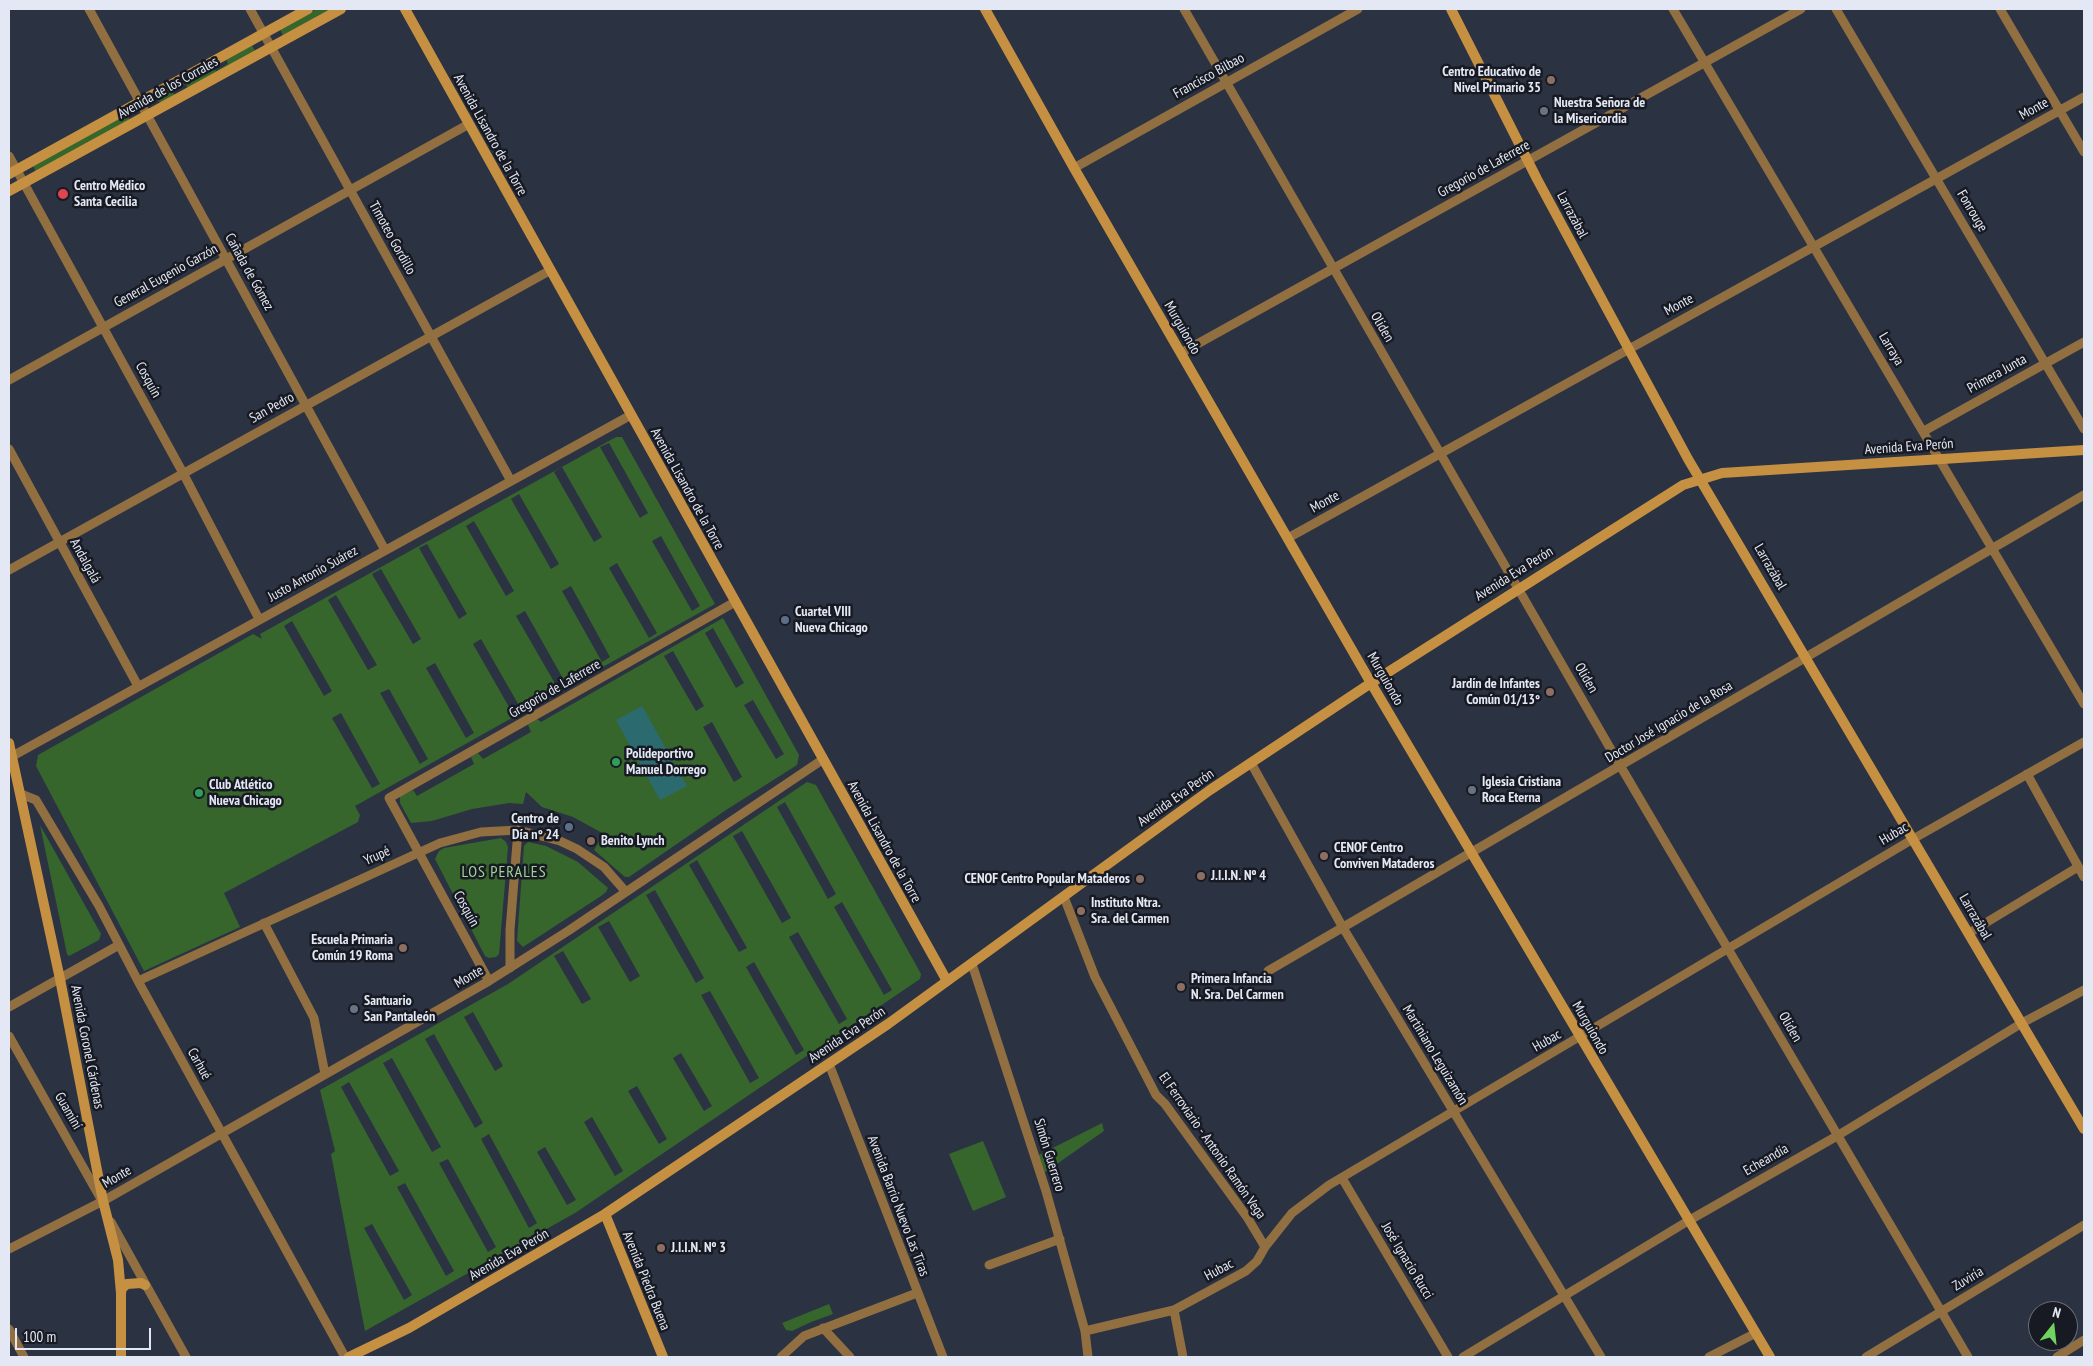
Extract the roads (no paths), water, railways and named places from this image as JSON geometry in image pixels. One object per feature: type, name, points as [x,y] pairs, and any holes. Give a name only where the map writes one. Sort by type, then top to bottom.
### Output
[{"type":"main road","name":"Avenida de los Corrales","points":[[12,172],[308,9]]},
{"type":"main road","name":"Avenida de los Corrales","points":[[9,191],[341,9]]},
{"type":"main road","name":"Avenida Lisandro de la Torre","points":[[405,9],[549,271],[947,981]]},
{"type":"main road","name":"Murguiondo","points":[[985,9],[1074,168],[1370,683],[1770,1357]]},
{"type":"main road","name":"Larrazábal","points":[[1451,9],[1528,160],[1700,478],[2084,1129]]},
{"type":"main road","name":"Avenida Eva Perón","points":[[349,1357],[409,1328],[605,1214],[829,1064],[972,964],[1168,820],[1251,763],[1370,683],[1519,587],[1683,485],[1700,478],[1722,473],[2084,450]]},
{"type":"main road","name":"Avenida Coronel Cárdenas","points":[[9,743],[10,757],[21,794],[60,979],[103,1201],[118,1260],[121,1293],[121,1357]]},
{"type":"main road","name":"Avenida Piedra Buena","points":[[605,1214],[663,1357]]},
{"type":"main road","points":[[121,1293],[122,1288],[127,1284],[141,1283],[145,1286]]},
{"type":"street","name":"Cañada de Gómez","points":[[89,9],[385,550]]},
{"type":"street","name":"Timoteo Gordillo","points":[[250,9],[511,481]]},
{"type":"street","name":"Oliden","points":[[1184,9],[1332,268],[1519,587],[1621,767],[1730,949],[1837,1136],[1968,1357]]},
{"type":"street","name":"Francisco Bilbao","points":[[1074,168],[1358,9]]},
{"type":"street","name":"Larraya","points":[[1673,9],[2084,704]]},
{"type":"street","name":"Gregorio de Laferrere","points":[[1181,353],[1801,9]]},
{"type":"street","name":"Fonrouge","points":[[1836,9],[2084,428]]},
{"type":"street","points":[[2000,9],[2084,152]]},
{"type":"street","name":"Monte","points":[[1288,538],[2084,97]]},
{"type":"street","name":"General Eugenio Garzón","points":[[9,380],[469,124]]},
{"type":"street","name":"Cosquín","points":[[9,156],[12,172],[24,183],[183,473],[259,619]]},
{"type":"street","name":"San Pedro","points":[[9,570],[430,335],[549,271]]},
{"type":"street","name":"Primera Junta","points":[[1924,431],[2084,342]]},
{"type":"street","name":"Justo Antonio Suárez","points":[[10,757],[631,415]]},
{"type":"street","name":"Andalgalá","points":[[9,449],[138,686]]},
{"type":"street","name":"Doctor José Ignacio de la Rosa","points":[[1268,971],[1342,926],[1621,767],[1991,547],[2084,495]]},
{"type":"street","name":"Gregorio de Laferrere","points":[[389,798],[735,602]]},
{"type":"street","name":"Hubac","points":[[1085,1331],[1174,1310],[1246,1271],[1257,1261],[1265,1246],[1292,1213],[1342,1178],[1730,949],[1913,838],[2084,742]]},
{"type":"street","name":"Monte","points":[[9,1249],[103,1201],[221,1132],[490,981],[822,760]]},
{"type":"street","name":"Martiniano Leguizamón","points":[[1251,763],[1342,926],[1601,1357]]},
{"type":"street","points":[[2026,774],[2084,877]]},
{"type":"street","name":"Carhué","points":[[21,794],[36,800],[99,906],[118,945],[345,1357]]},
{"type":"street","name":"Cosquín","points":[[389,798],[490,981]]},
{"type":"street","name":"Yrupé","points":[[138,981],[420,852],[466,834],[494,830],[518,830],[542,835],[577,849],[604,867],[626,892]]},
{"type":"street","points":[[510,968],[510,930],[518,830]]},
{"type":"street","points":[[1969,933],[2078,867]]},
{"type":"street","name":"El Ferroviario - Antonio Ramón Vega","points":[[1064,897],[1095,977],[1156,1095],[1166,1104],[1237,1203],[1265,1246]]},
{"type":"street","points":[[264,923],[314,1018],[325,1074]]},
{"type":"street","points":[[9,1008],[118,945]]},
{"type":"street","name":"Simón Guerrero","points":[[972,964],[986,1013],[1028,1129],[1085,1331],[1088,1357]]},
{"type":"street","name":"Echeandía","points":[[1463,1357],[1688,1221],[1837,1136],[2022,1023],[2084,990]]},
{"type":"street","name":"Guaminí","points":[[9,1036],[103,1201]]},
{"type":"street","name":"Avenida Barrio Nuevo Las Tiras","points":[[829,1064],[942,1357]]},
{"type":"street","name":"José Ignacio Rucci","points":[[1342,1178],[1448,1357]]},
{"type":"street","points":[[108,1217],[186,1357]]},
{"type":"street","name":"Zuviría","points":[[1866,1357],[2084,1225]]},
{"type":"street","points":[[989,1265],[1060,1239]]},
{"type":"street","points":[[781,1357],[804,1336],[917,1293]]},
{"type":"street","points":[[1174,1310],[1183,1357]]},
{"type":"street","points":[[823,1328],[850,1357]]},
{"type":"street","points":[[9,1329],[24,1357]]},
{"type":"street","points":[[1710,1357],[1756,1333]]},
{"type":"street","points":[[2057,1357],[2084,1340]]},
{"type":"place","name":"Centro Educativo de Nivel Primario 35","points":[[1551,80]]},
{"type":"place","name":"Nuestra Señora de la Misericordia","points":[[1544,111]]},
{"type":"place","name":"Centro Médico Santa Cecilia","points":[[63,194]]},
{"type":"place","name":"Cuartel VIII Nueva Chicago","points":[[785,620]]},
{"type":"place","name":"Jardín de Infantes Común 01/13°","points":[[1550,692]]},
{"type":"place","name":"Polideportivo Manuel Dorrego","points":[[616,762]]},
{"type":"place","name":"Iglesia Cristiana Roca Eterna","points":[[1472,790]]},
{"type":"place","name":"Club Atlético Nueva Chicago","points":[[199,793]]},
{"type":"place","name":"Centro de Día n° 24","points":[[569,827]]},
{"type":"place","name":"Benito Lynch","points":[[591,841]]},
{"type":"place","name":"CENOF Centro Conviven Mataderos","points":[[1324,856]]},
{"type":"place","name":"J.I.I.N. Nº 4","points":[[1201,876]]},
{"type":"place","name":"CENOF Centro Popular Mataderos","points":[[1140,879]]},
{"type":"place","name":"Instituto Ntra. Sra. del Carmen","points":[[1081,911]]},
{"type":"place","name":"Escuela Primaria Común 19 Roma","points":[[403,948]]},
{"type":"place","name":"Primera Infancia N. Sra. Del Carmen","points":[[1181,987]]},
{"type":"place","name":"Santuario San Pantaleón","points":[[354,1009]]},
{"type":"place","name":"J.I.I.N. Nº 3","points":[[661,1248]]},
{"type":"district","name":"LOS PERALES","points":[[504,872]]}]
